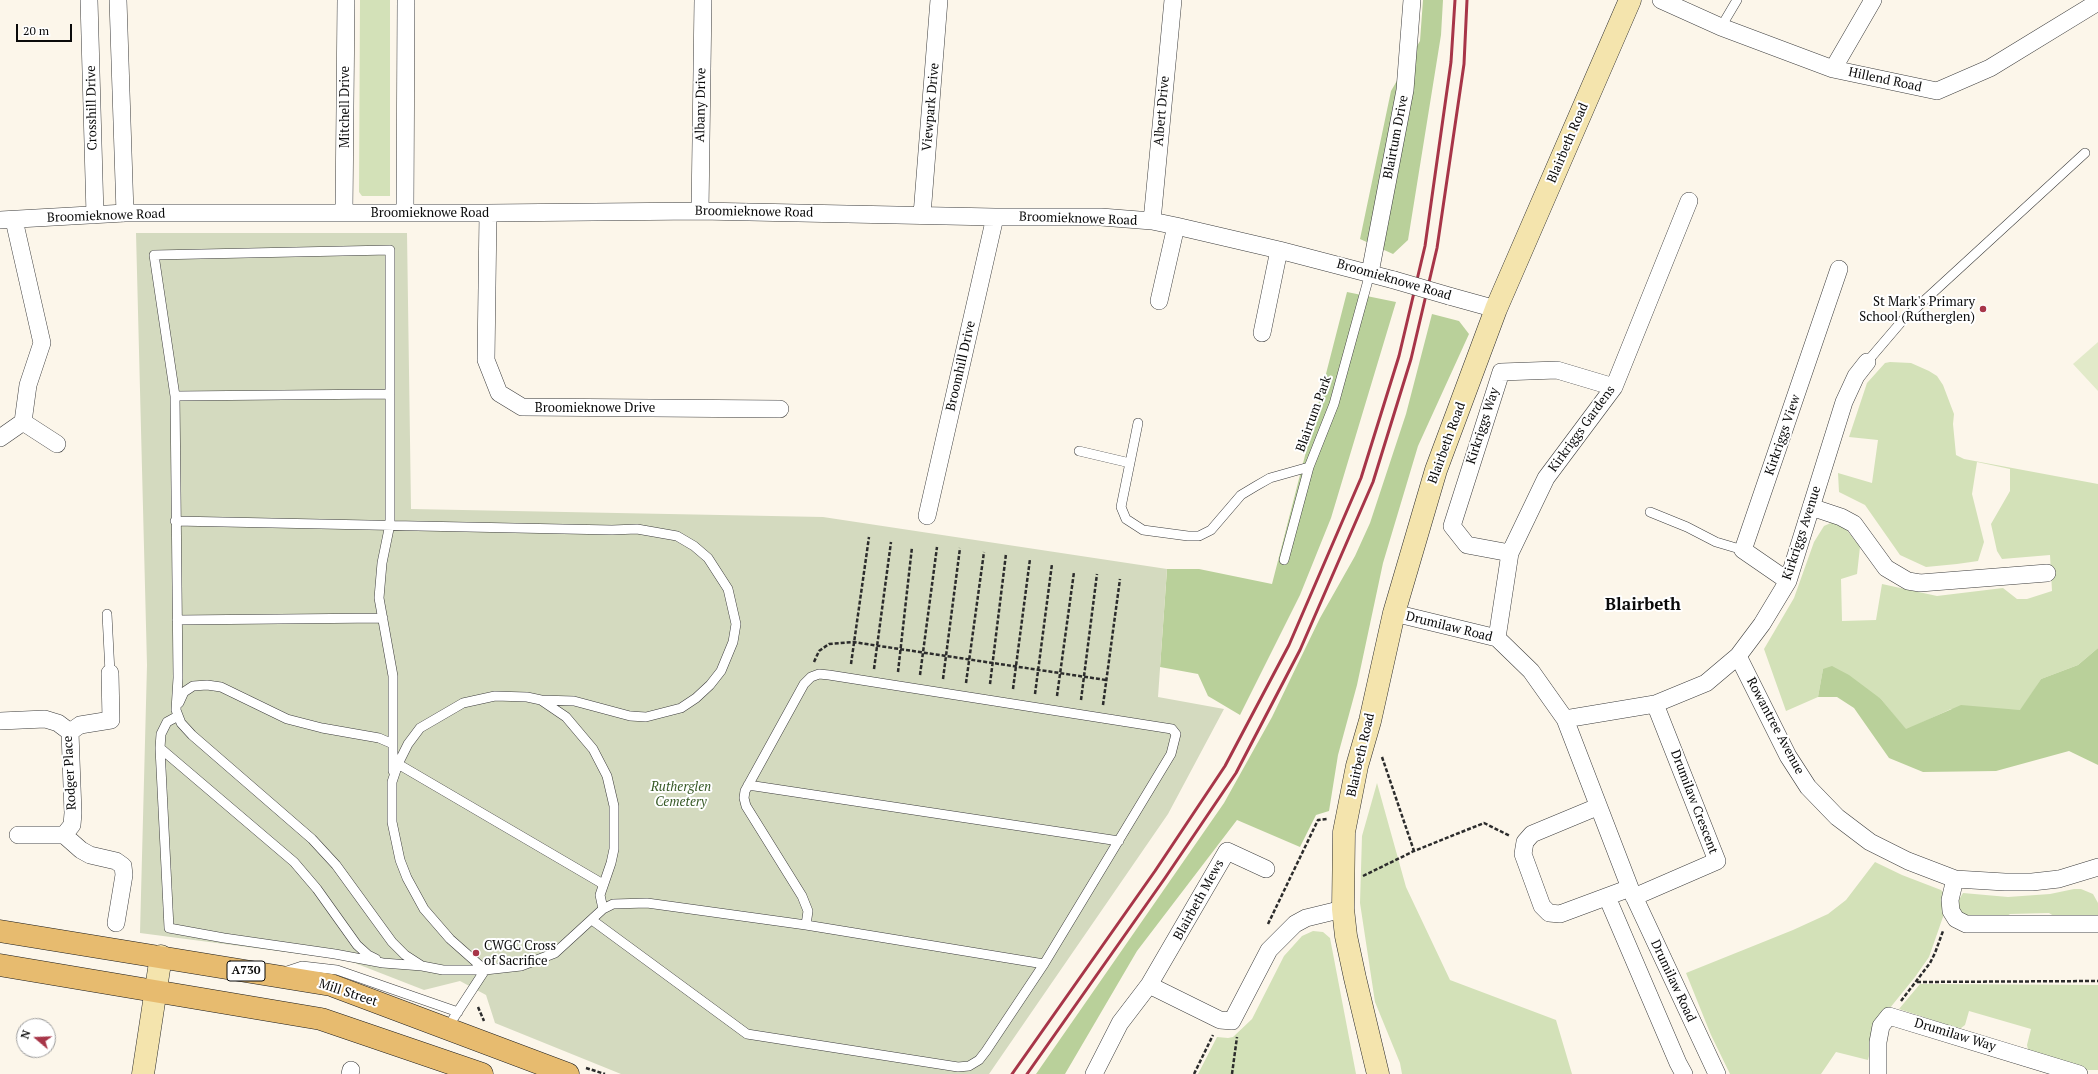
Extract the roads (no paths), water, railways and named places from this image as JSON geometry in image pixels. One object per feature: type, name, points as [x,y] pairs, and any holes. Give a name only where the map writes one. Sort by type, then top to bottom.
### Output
[{"type":"main road","name":"Blairbeth Road","points":[[1378,1074],[1352,964],[1343,909],[1344,832],[1357,766],[1370,721],[1394,613],[1436,470],[1496,309],[1630,0]]},
{"type":"main road","name":"Mill Street","points":[[0,931],[161,956],[331,985],[455,1022],[568,1074]]},
{"type":"main road","points":[[143,1074],[161,956]]},
{"type":"main road","points":[[0,965],[320,1019],[482,1074]]},
{"type":"main road","points":[[455,1022],[459,1066]]},
{"type":"street","name":"Crosshill Drive","points":[[89,0],[94,215]]},
{"type":"street","points":[[118,0],[125,213]]},
{"type":"street","name":"Mitchell Drive","points":[[344,213],[346,0]]},
{"type":"street","points":[[405,213],[406,0]]},
{"type":"street","name":"Albany Drive","points":[[700,211],[703,0]]},
{"type":"street","name":"Viewpark Drive","points":[[922,215],[939,0]]},
{"type":"street","name":"Albert Drive","points":[[1152,221],[1173,0]]},
{"type":"street","name":"Blairtum Drive","points":[[1370,273],[1405,90],[1412,0]]},
{"type":"street","name":"Hillend Road","points":[[1662,0],[1721,27],[1833,69],[1937,91],[1990,68],[2098,2]]},
{"type":"street","points":[[1833,69],[1873,0]]},
{"type":"street","name":"Kirkriggs Gardens","points":[[1497,638],[1510,553],[1546,478],[1614,386],[1689,201]]},
{"type":"street","name":"Broomieknowe Road","points":[[7,220],[125,213],[488,213],[700,211],[995,217],[1101,217],[1152,221],[1176,226],[1370,273],[1496,309]]},
{"type":"street","name":"Broomieknowe Drive","points":[[488,213],[486,360],[499,393],[522,407],[780,408]]},
{"type":"street","name":"Broomhill Drive","points":[[927,516],[995,217]]},
{"type":"street","points":[[0,438],[23,422],[28,385],[42,343],[7,220]]},
{"type":"street","points":[[1159,301],[1176,226]]},
{"type":"street","points":[[1262,333],[1279,250]]},
{"type":"street","name":"Kirkriggs View","points":[[1743,550],[1839,269]]},
{"type":"street","name":"Kirkriggs Avenue","points":[[1565,719],[1656,704],[1706,683],[1738,656],[1762,624],[1788,581],[1844,402],[1856,376],[1867,362]]},
{"type":"street","name":"Kirkriggs Way","points":[[1510,553],[1467,545],[1452,526],[1501,372],[1557,370],[1614,386]]},
{"type":"street","points":[[23,422],[57,444]]},
{"type":"street","points":[[1812,507],[1840,517],[1854,524],[1886,568],[1908,581],[1920,583],[2047,573]]},
{"type":"street","points":[[1743,550],[1788,581]]},
{"type":"street","name":"Drumilaw Road","points":[[1394,613],[1497,638],[1531,671],[1565,719],[1597,807],[1632,892],[1717,1074]]},
{"type":"street","name":"Rowantree Avenue","points":[[1738,656],[1788,756],[1808,787],[1837,817],[1870,842],[1908,861],[1955,878],[2005,882],[2032,882],[2059,878],[2098,867]]},
{"type":"street","points":[[70,732],[80,725],[111,720],[110,673]]},
{"type":"street","name":"Drumilaw Crescent","points":[[1632,892],[1717,861],[1656,704]]},
{"type":"street","name":"Rodger Place","points":[[0,721],[45,720],[58,723],[70,732],[73,813],[72,825],[64,835]]},
{"type":"street","points":[[1597,807],[1532,834],[1525,842],[1523,854],[1542,906],[1550,913],[1560,914],[1607,897],[1632,892]]},
{"type":"street","points":[[18,835],[64,835],[81,850],[90,855],[116,861],[123,866],[124,875],[116,923]]},
{"type":"street","name":"Blairbeth Mews","points":[[1094,1074],[1120,1023],[1149,986],[1226,851],[1266,869]]},
{"type":"street","points":[[1955,878],[1950,900],[1951,911],[1956,919],[1966,924],[2098,924]]},
{"type":"street","name":"Drumilaw Road","points":[[1607,897],[1684,1074]]},
{"type":"street","points":[[1149,986],[1226,1021],[1269,950],[1295,924],[1306,918],[1343,909]]},
{"type":"street","name":"Drumilaw Way","points":[[1878,1074],[1878,1042],[1881,1026],[1889,1016],[2079,1074]]},
{"type":"lane","points":[[1721,27],[1737,0]]},
{"type":"lane","points":[[1867,362],[1902,321],[2085,153]]},
{"type":"lane","points":[[422,966],[405,955],[392,942],[336,865],[312,840],[192,735],[181,723],[177,713],[178,620],[175,521],[175,396],[154,255],[390,250],[390,524],[380,580],[379,598],[393,676],[392,822],[400,860],[407,878],[424,908],[450,939],[485,970]]},
{"type":"lane","name":"Blairtum Park","points":[[1138,423],[1121,507],[1126,519],[1143,530],[1188,536],[1199,536],[1212,530],[1241,495],[1270,478],[1309,467],[1334,404],[1370,273]]},
{"type":"lane","points":[[175,396],[390,394]]},
{"type":"lane","points":[[1079,451],[1130,463]]},
{"type":"lane","points":[[1284,560],[1309,467]]},
{"type":"lane","points":[[1650,512],[1687,527],[1716,542],[1743,550]]},
{"type":"lane","points":[[175,521],[390,524],[596,530],[637,529],[658,531],[677,536],[694,546],[708,558],[728,589],[736,624],[733,642],[721,671],[710,685],[696,698],[681,708],[646,717],[630,716],[574,701],[541,700],[527,696],[496,696],[463,703],[420,728],[408,744],[398,764],[392,782]]},
{"type":"lane","points":[[107,614],[110,673]]},
{"type":"lane","points":[[178,620],[383,618]]},
{"type":"lane","points":[[592,920],[747,1034],[958,1067],[969,1066],[979,1060],[986,1052],[1044,964],[1171,754],[1176,734],[1172,729],[819,674],[811,677],[804,684],[748,785],[744,798],[746,806],[802,896],[808,911],[806,925]]},
{"type":"lane","points":[[393,744],[379,738],[322,728],[287,719],[232,692],[207,685],[193,686],[184,692],[177,713],[167,722],[161,734],[160,748],[168,928],[390,964],[422,966],[443,970],[485,970],[522,966],[555,952],[603,909],[613,904],[647,903],[806,925],[1044,964]]},
{"type":"lane","points":[[541,700],[566,717],[585,737],[607,776],[614,806],[615,835],[611,863],[600,895],[603,909]]},
{"type":"lane","points":[[160,748],[294,862],[317,889],[357,945],[368,955],[390,964]]},
{"type":"lane","points":[[398,764],[603,884]]},
{"type":"lane","points":[[748,785],[1119,841]]},
{"type":"lane","points":[[455,1022],[485,970]]},
{"type":"railway","points":[[1012,1074],[1155,871],[1225,766],[1289,645],[1361,478],[1399,356],[1425,246],[1451,62],[1455,0]]},
{"type":"railway","points":[[1027,1074],[1165,878],[1236,773],[1300,650],[1373,482],[1411,359],[1437,248],[1464,64],[1467,0]]},
{"type":"place","name":"St Mark's Primary School (Rutherglen)","points":[[1983,309]]},
{"type":"place","name":"CWGC Cross of Sacrifice","points":[[476,953]]},
{"type":"district","name":"Blairbeth","points":[[1643,605]]},
{"type":"park label","name":"Rutherglen Cemetery","points":[[681,794]]}]
